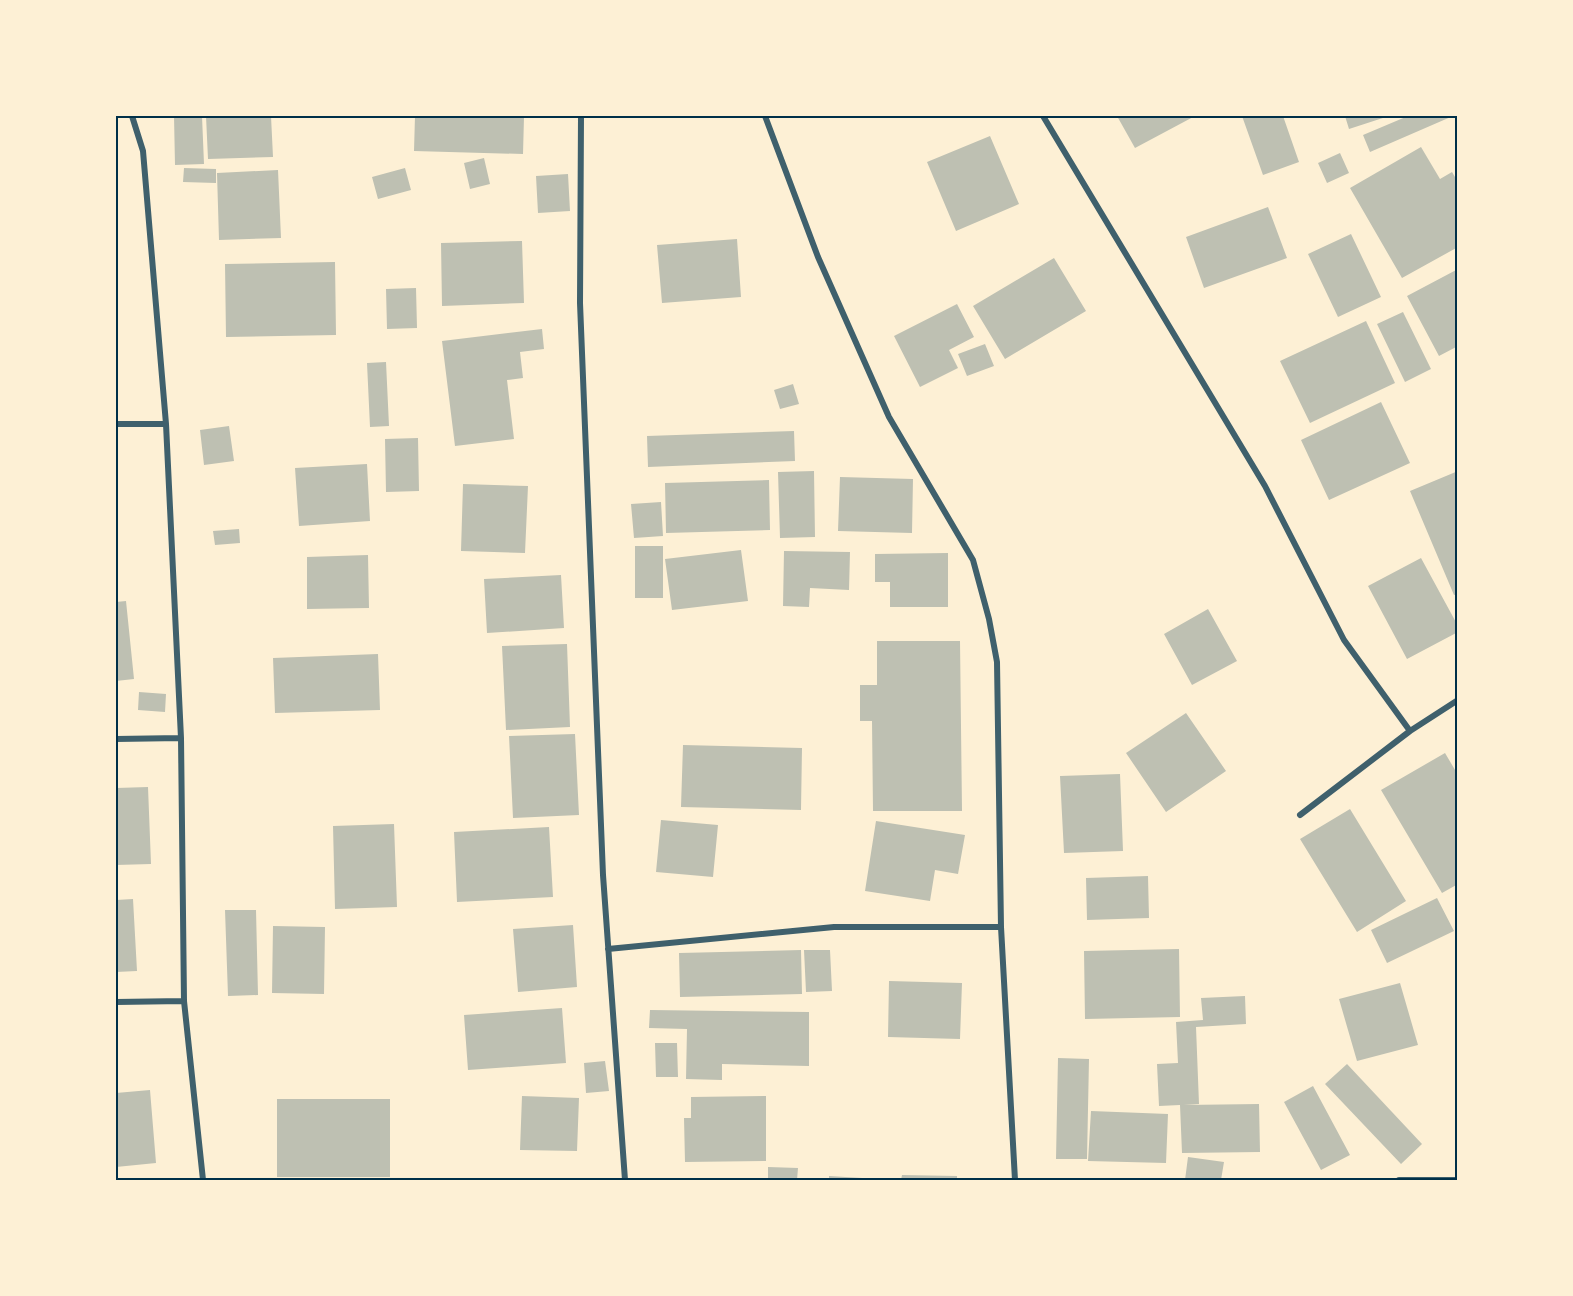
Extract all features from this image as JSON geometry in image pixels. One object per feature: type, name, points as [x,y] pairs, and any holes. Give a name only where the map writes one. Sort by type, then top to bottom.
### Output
[{"type":"street","points":[[132,116],[142,151],[166,424],[181,738],[184,1001],[202,1180]]},
{"type":"street","points":[[581,116],[580,303],[608,949],[625,1180]]},
{"type":"street","points":[[765,116],[818,257],[889,417],[973,560],[989,619],[997,662],[1001,927],[1015,1180]]},
{"type":"street","points":[[1043,116],[1265,486],[1344,640],[1410,731]]},
{"type":"street","points":[[116,424],[166,424]]},
{"type":"street","points":[[1300,815],[1410,731],[1458,700]]},
{"type":"street","points":[[116,739],[181,738]]},
{"type":"street","points":[[608,949],[834,927],[1001,927]]},
{"type":"street","points":[[116,1002],[184,1001]]},
{"type":"street","points":[[1399,1180],[1458,1180]]},
{"type":"building","points":[[174,116],[202,116],[204,164],[175,165]]},
{"type":"building","points":[[206,116],[271,116],[273,157],[208,159]]},
{"type":"building","points":[[415,116],[524,117],[523,154],[414,151]]},
{"type":"building","points":[[1117,116],[1195,116],[1135,148]]},
{"type":"building","points":[[1242,116],[1283,116],[1299,162],[1263,175]]},
{"type":"building","points":[[1345,116],[1389,116],[1349,129]]},
{"type":"building","points":[[1408,116],[1453,116],[1370,152],[1363,135]]},
{"type":"building","points":[[990,136],[1019,204],[956,231],[927,162]]},
{"type":"building","points":[[1421,147],[1440,179],[1452,172],[1458,182],[1458,247],[1402,278],[1350,188]]},
{"type":"building","points":[[1340,153],[1349,173],[1327,183],[1318,163]]},
{"type":"building","points":[[484,158],[490,184],[470,189],[464,163]]},
{"type":"building","points":[[184,168],[216,169],[216,183],[183,182]]},
{"type":"building","points":[[405,168],[411,190],[378,199],[372,177]]},
{"type":"building","points":[[278,170],[281,238],[219,240],[217,173]]},
{"type":"building","points":[[568,174],[570,211],[538,213],[536,176]]},
{"type":"building","points":[[1268,207],[1287,258],[1204,288],[1186,237]]},
{"type":"building","points":[[1351,234],[1381,297],[1338,317],[1308,254]]},
{"type":"building","points":[[737,239],[741,297],[662,303],[657,245]]},
{"type":"building","points":[[522,241],[524,303],[442,306],[441,243]]},
{"type":"building","points":[[1054,258],[1086,311],[1005,359],[973,306]]},
{"type":"building","points":[[335,262],[336,335],[226,337],[225,264]]},
{"type":"building","points":[[1458,269],[1458,346],[1439,356],[1407,296]]},
{"type":"building","points":[[416,288],[417,328],[387,329],[386,289]]},
{"type":"building","points":[[957,304],[974,337],[949,350],[958,368],[920,387],[894,336]]},
{"type":"building","points":[[1403,312],[1431,369],[1405,382],[1377,324]]},
{"type":"building","points":[[1366,321],[1395,383],[1310,423],[1280,361]]},
{"type":"building","points":[[542,329],[544,349],[520,352],[523,378],[507,380],[514,439],[455,446],[442,341]]},
{"type":"building","points":[[985,344],[994,366],[967,376],[958,354]]},
{"type":"building","points":[[386,362],[389,426],[370,427],[367,363]]},
{"type":"building","points":[[793,384],[799,404],[780,409],[774,390]]},
{"type":"building","points":[[1381,402],[1410,463],[1329,500],[1301,440]]},
{"type":"building","points":[[229,426],[234,461],[204,465],[200,430]]},
{"type":"building","points":[[794,431],[795,461],[648,467],[647,436]]},
{"type":"building","points":[[418,438],[419,491],[386,492],[385,439]]},
{"type":"building","points":[[367,464],[370,521],[299,526],[295,468]]},
{"type":"building","points":[[814,471],[815,537],[780,538],[778,472]]},
{"type":"building","points":[[1458,471],[1458,594],[1454,595],[1410,491]]},
{"type":"building","points":[[840,477],[913,479],[912,533],[838,531]]},
{"type":"building","points":[[769,480],[770,530],[666,533],[665,483]]},
{"type":"building","points":[[463,484],[528,486],[525,553],[461,551]]},
{"type":"building","points":[[661,502],[663,536],[634,538],[631,504]]},
{"type":"building","points":[[239,529],[240,543],[215,545],[213,531]]},
{"type":"building","points":[[635,546],[663,546],[663,598],[635,598]]},
{"type":"building","points":[[741,550],[748,601],[672,610],[665,559]]},
{"type":"building","points":[[784,551],[850,552],[849,590],[810,588],[809,607],[783,606]]},
{"type":"building","points":[[948,553],[948,607],[890,607],[890,582],[875,582],[875,554]]},
{"type":"building","points":[[368,555],[369,608],[307,609],[307,557]]},
{"type":"building","points":[[1421,558],[1458,626],[1458,632],[1407,659],[1368,586]]},
{"type":"building","points":[[561,575],[564,628],[487,633],[484,579]]},
{"type":"building","points":[[126,601],[134,679],[116,681],[116,602]]},
{"type":"building","points":[[1208,609],[1237,661],[1192,685],[1164,634]]},
{"type":"building","points":[[877,641],[960,641],[962,811],[873,811],[872,721],[860,721],[860,685],[877,685]]},
{"type":"building","points":[[567,644],[570,727],[506,730],[502,646]]},
{"type":"building","points":[[378,654],[380,710],[275,713],[273,658]]},
{"type":"building","points":[[139,692],[166,694],[165,712],[138,710]]},
{"type":"building","points":[[1186,713],[1226,771],[1166,812],[1126,753]]},
{"type":"building","points":[[575,734],[579,815],[513,818],[509,736]]},
{"type":"building","points":[[683,745],[802,748],[801,810],[681,807]]},
{"type":"building","points":[[1445,753],[1458,775],[1458,884],[1442,893],[1381,790]]},
{"type":"building","points":[[1120,774],[1123,851],[1064,853],[1060,776]]},
{"type":"building","points":[[148,787],[151,864],[116,865],[116,788]]},
{"type":"building","points":[[1350,809],[1406,901],[1357,932],[1300,839]]},
{"type":"building","points":[[661,820],[718,825],[713,877],[656,872]]},
{"type":"building","points":[[876,821],[965,835],[958,874],[935,870],[930,901],[865,891]]},
{"type":"building","points":[[394,824],[397,907],[335,909],[333,826]]},
{"type":"building","points":[[549,827],[553,897],[457,902],[454,832]]},
{"type":"building","points":[[1148,876],[1149,918],[1087,920],[1086,878]]},
{"type":"building","points":[[1437,898],[1454,931],[1387,963],[1371,930]]},
{"type":"building","points":[[133,899],[137,971],[116,972],[116,900]]},
{"type":"building","points":[[225,910],[256,910],[258,995],[228,996]]},
{"type":"building","points":[[573,925],[577,987],[518,992],[513,929]]},
{"type":"building","points":[[273,926],[325,927],[324,994],[272,993]]},
{"type":"building","points":[[1179,949],[1180,1017],[1085,1019],[1084,951]]},
{"type":"building","points":[[801,950],[802,994],[680,997],[679,953]]},
{"type":"building","points":[[804,950],[830,950],[832,991],[806,992]]},
{"type":"building","points":[[889,981],[962,983],[960,1039],[888,1037]]},
{"type":"building","points":[[1400,983],[1418,1045],[1357,1061],[1339,999]]},
{"type":"building","points":[[1245,996],[1246,1024],[1196,1027],[1199,1104],[1184,1105],[1259,1104],[1260,1152],[1182,1153],[1180,1105],[1159,1106],[1157,1064],[1178,1063],[1176,1022],[1203,1020],[1201,998]]},
{"type":"building","points":[[562,1008],[566,1063],[468,1070],[464,1015]]},
{"type":"building","points":[[650,1010],[809,1012],[809,1066],[722,1064],[722,1080],[686,1079],[687,1029],[649,1028]]},
{"type":"building","points":[[655,1043],[677,1043],[678,1077],[656,1077]]},
{"type":"building","points":[[1058,1058],[1089,1059],[1087,1159],[1056,1159]]},
{"type":"building","points":[[605,1061],[609,1091],[586,1093],[584,1063]]},
{"type":"building","points":[[1347,1064],[1422,1144],[1401,1164],[1325,1084]]},
{"type":"building","points":[[1313,1086],[1350,1155],[1321,1170],[1284,1102]]},
{"type":"building","points":[[150,1090],[156,1163],[116,1167],[116,1093]]},
{"type":"building","points":[[522,1096],[579,1098],[577,1151],[520,1150]]},
{"type":"building","points":[[766,1096],[766,1161],[685,1162],[684,1118],[691,1118],[691,1097]]},
{"type":"building","points":[[277,1099],[390,1099],[390,1177],[277,1177]]},
{"type":"building","points":[[1091,1111],[1168,1114],[1166,1163],[1088,1161]]},
{"type":"building","points":[[1188,1157],[1224,1162],[1221,1180],[1185,1180]]},
{"type":"building","points":[[768,1167],[798,1168],[797,1180],[768,1180]]},
{"type":"building","points":[[902,1175],[957,1176],[957,1180],[901,1180]]},
{"type":"building","points":[[829,1176],[879,1179],[879,1180],[829,1180]]}]
